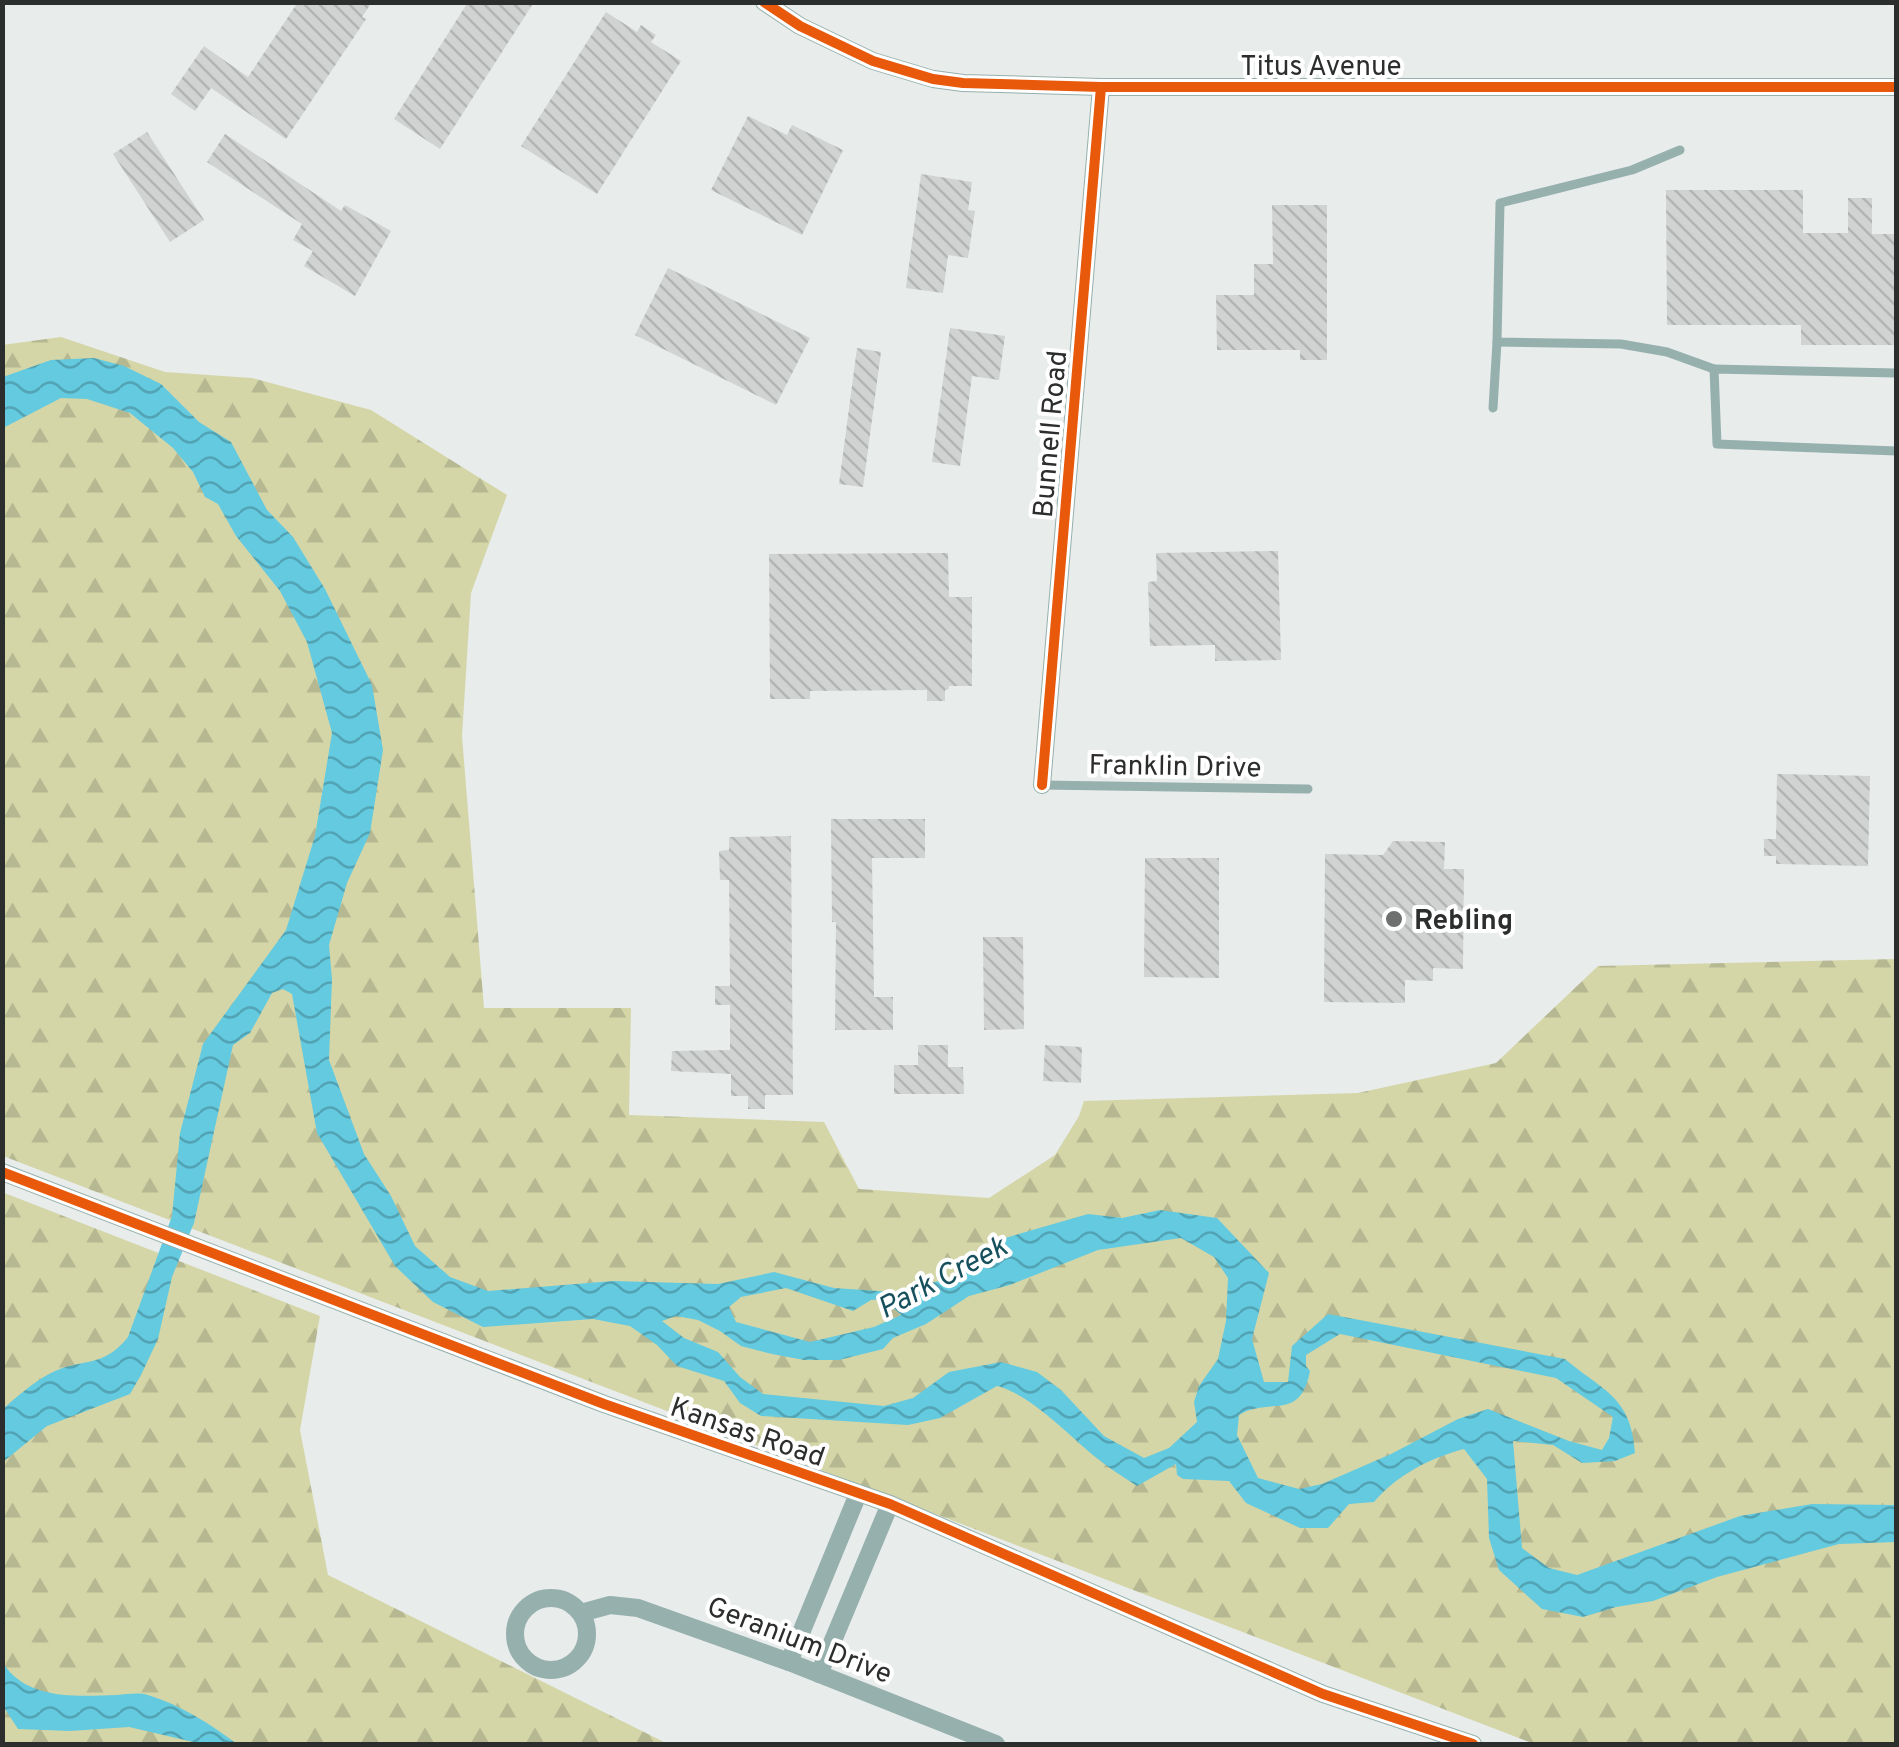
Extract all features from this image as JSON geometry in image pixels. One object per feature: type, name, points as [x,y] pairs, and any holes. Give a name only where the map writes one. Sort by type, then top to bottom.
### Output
[{"type":"street","name":"Titus Avenue","points":[[764,2],[840,46],[874,60],[962,84],[1101,88],[1896,87]]},
{"type":"street","name":"Bunnell Road","points":[[1042,785],[1101,88]]},
{"type":"street","name":"Kansas Road","points":[[2,1172],[604,1404],[890,1504],[1323,1694],[1473,1744]]},
{"type":"street","points":[[789,1662],[858,1494]]},
{"type":"street","points":[[819,1674],[890,1504]]},
{"type":"street","name":"Geranium Drive","points":[[539,1599],[562,1599],[581,1614],[587,1636],[584,1648],[568,1666],[544,1670],[523,1658],[514,1636],[520,1613],[528,1604],[539,1599]]},
{"type":"street","name":"Geranium Drive","points":[[581,1614],[610,1606],[638,1608],[789,1662],[996,1744]]},
{"type":"lane","points":[[1492,408],[1500,203],[1632,170],[1680,150]]},
{"type":"lane","points":[[1496,342],[1621,344],[1667,352],[1714,369],[1896,373]]},
{"type":"lane","points":[[1714,369],[1718,444],[1896,451]]},
{"type":"lane","name":"Franklin Drive","points":[[1042,785],[1308,789]]},
{"type":"green space","points":[[61,337],[165,372],[252,378],[371,410],[507,495],[471,593],[462,736],[484,1008],[631,1008],[629,1115],[824,1122],[859,1189],[989,1198],[1055,1155],[1084,1101],[1358,1093],[1496,1063],[1598,966],[1896,959],[1896,1744],[1532,1743],[3,1156],[2,345]]},
{"type":"green space","points":[[2,1192],[320,1316],[300,1430],[328,1575],[668,1744],[3,1744]]},
{"type":"water","points":[[94,358],[124,366],[161,384],[199,422],[231,442],[267,510],[293,537],[325,589],[372,685],[383,750],[370,833],[347,883],[329,945],[329,1060],[364,1154],[391,1196],[415,1246],[450,1277],[488,1291],[613,1281],[718,1284],[774,1272],[834,1288],[894,1292],[951,1278],[1005,1238],[1088,1214],[1122,1218],[1160,1210],[1217,1218],[1269,1273],[1252,1339],[1264,1382],[1288,1382],[1292,1346],[1328,1314],[1565,1359],[1613,1397],[1628,1419],[1635,1453],[1615,1461],[1582,1463],[1553,1445],[1513,1441],[1522,1548],[1549,1568],[1577,1575],[1740,1516],[1812,1504],[1896,1505],[1896,1542],[1839,1544],[1717,1577],[1653,1601],[1583,1617],[1542,1609],[1499,1570],[1489,1538],[1487,1479],[1464,1449],[1415,1469],[1374,1502],[1349,1504],[1328,1528],[1300,1528],[1246,1503],[1229,1481],[1183,1479],[1177,1475],[1176,1464],[1137,1486],[1103,1463],[1037,1407],[997,1386],[940,1418],[908,1425],[761,1416],[740,1403],[724,1381],[677,1366],[657,1345],[630,1326],[593,1319],[483,1327],[433,1302],[395,1266],[317,1133],[292,994],[283,989],[272,993],[250,1033],[233,1045],[194,1223],[172,1277],[158,1339],[130,1394],[47,1426],[3,1462],[3,1409],[49,1374],[100,1359],[128,1337],[172,1216],[180,1133],[203,1044],[286,930],[315,836],[332,733],[307,642],[280,591],[236,536],[218,504],[205,497],[193,472],[173,448],[130,413],[87,399],[61,398],[3,428],[3,377],[51,360]],"holes":[[[1181,1238],[1214,1257],[1228,1278],[1226,1321],[1218,1359],[1199,1386],[1194,1402],[1197,1422],[1169,1448],[1144,1458],[1104,1436],[1061,1390],[1037,1372],[1001,1362],[949,1372],[913,1398],[884,1406],[763,1394],[740,1377],[718,1352],[684,1338],[662,1321],[676,1316],[698,1320],[741,1346],[804,1360],[839,1360],[883,1349],[893,1338],[926,1324],[969,1296],[1010,1285],[1098,1250]],[[786,1288],[853,1311],[871,1300],[884,1299],[901,1315],[874,1327],[810,1342],[736,1322],[729,1307],[741,1297]],[[1340,1334],[1556,1378],[1613,1417],[1609,1438],[1602,1450],[1488,1409],[1458,1419],[1322,1484],[1299,1489],[1258,1478],[1237,1435],[1239,1415],[1291,1403],[1299,1397],[1310,1371],[1306,1355]]]},
{"type":"water","points":[[3,1663],[25,1684],[54,1694],[141,1694],[160,1699],[237,1744],[202,1744],[129,1727],[18,1729],[3,1706]]},
{"type":"building","points":[[298,2],[372,2],[362,17],[366,19],[286,139],[211,88],[195,111],[171,94],[204,46],[248,77]]},
{"type":"building","points":[[468,2],[534,2],[440,149],[394,119]]},
{"type":"building","points":[[606,12],[637,32],[641,25],[656,35],[651,42],[681,61],[597,194],[521,146]]},
{"type":"building","points":[[748,116],[787,135],[792,125],[843,150],[802,235],[711,190]]},
{"type":"building","points":[[147,132],[204,220],[170,242],[113,154]]},
{"type":"building","points":[[225,134],[341,211],[345,205],[391,231],[355,296],[304,266],[313,251],[293,240],[302,224],[207,162]]},
{"type":"building","points":[[921,174],[972,182],[968,210],[975,211],[968,258],[948,255],[943,293],[906,288]]},
{"type":"building","points":[[1666,190],[1803,190],[1803,233],[1848,233],[1848,198],[1872,198],[1872,234],[1896,234],[1896,345],[1801,345],[1801,325],[1667,325]]},
{"type":"building","points":[[1272,205],[1327,205],[1327,360],[1300,360],[1300,350],[1217,350],[1216,295],[1254,295],[1254,264],[1273,264]]},
{"type":"building","points":[[668,268],[810,338],[776,405],[635,335]]},
{"type":"building","points":[[950,328],[1005,336],[999,380],[972,376],[960,466],[932,462]]},
{"type":"building","points":[[857,348],[881,352],[863,487],[839,484]]},
{"type":"building","points":[[1278,551],[1281,660],[1215,661],[1215,645],[1150,646],[1148,582],[1157,581],[1156,553]]},
{"type":"building","points":[[948,553],[949,597],[972,597],[972,686],[949,686],[945,701],[927,701],[927,690],[810,691],[810,699],[770,699],[769,554]]},
{"type":"building","points":[[1777,774],[1870,776],[1868,866],[1776,864],[1776,856],[1764,856],[1764,839],[1776,839]]},
{"type":"building","points":[[831,819],[925,819],[925,858],[872,858],[874,997],[893,997],[893,1030],[835,1030],[836,922],[832,922]]},
{"type":"building","points":[[791,836],[793,1095],[765,1095],[765,1109],[748,1109],[748,1096],[731,1096],[731,1074],[671,1071],[672,1051],[730,1050],[730,1005],[715,1005],[715,986],[730,986],[729,880],[720,880],[719,851],[729,850],[729,837]]},
{"type":"building","name":"Rebling","points":[[1393,841],[1445,842],[1444,869],[1464,869],[1463,969],[1433,968],[1433,981],[1405,980],[1405,1003],[1324,1002],[1325,854],[1383,855]]},
{"type":"building","points":[[1145,858],[1219,858],[1219,978],[1144,977]]},
{"type":"building","points":[[983,937],[1023,937],[1024,1029],[984,1030]]},
{"type":"building","points":[[918,1045],[948,1045],[948,1067],[963,1067],[964,1094],[894,1094],[894,1065],[918,1065]]},
{"type":"building","points":[[1045,1045],[1082,1047],[1081,1083],[1043,1081]]},
{"type":"cycle path","points":[[764,2],[800,26],[873,61],[933,79],[963,83],[1101,87],[1896,87]]},
{"type":"cycle path","points":[[1042,785],[1101,87]]},
{"type":"cycle path","points":[[2,1172],[604,1404],[890,1504],[1323,1694],[1473,1744]]},
{"type":"place","name":"Rebling","points":[[1394,919]]},
{"type":"water label","name":"Park Creek","points":[[942,1277]]}]
